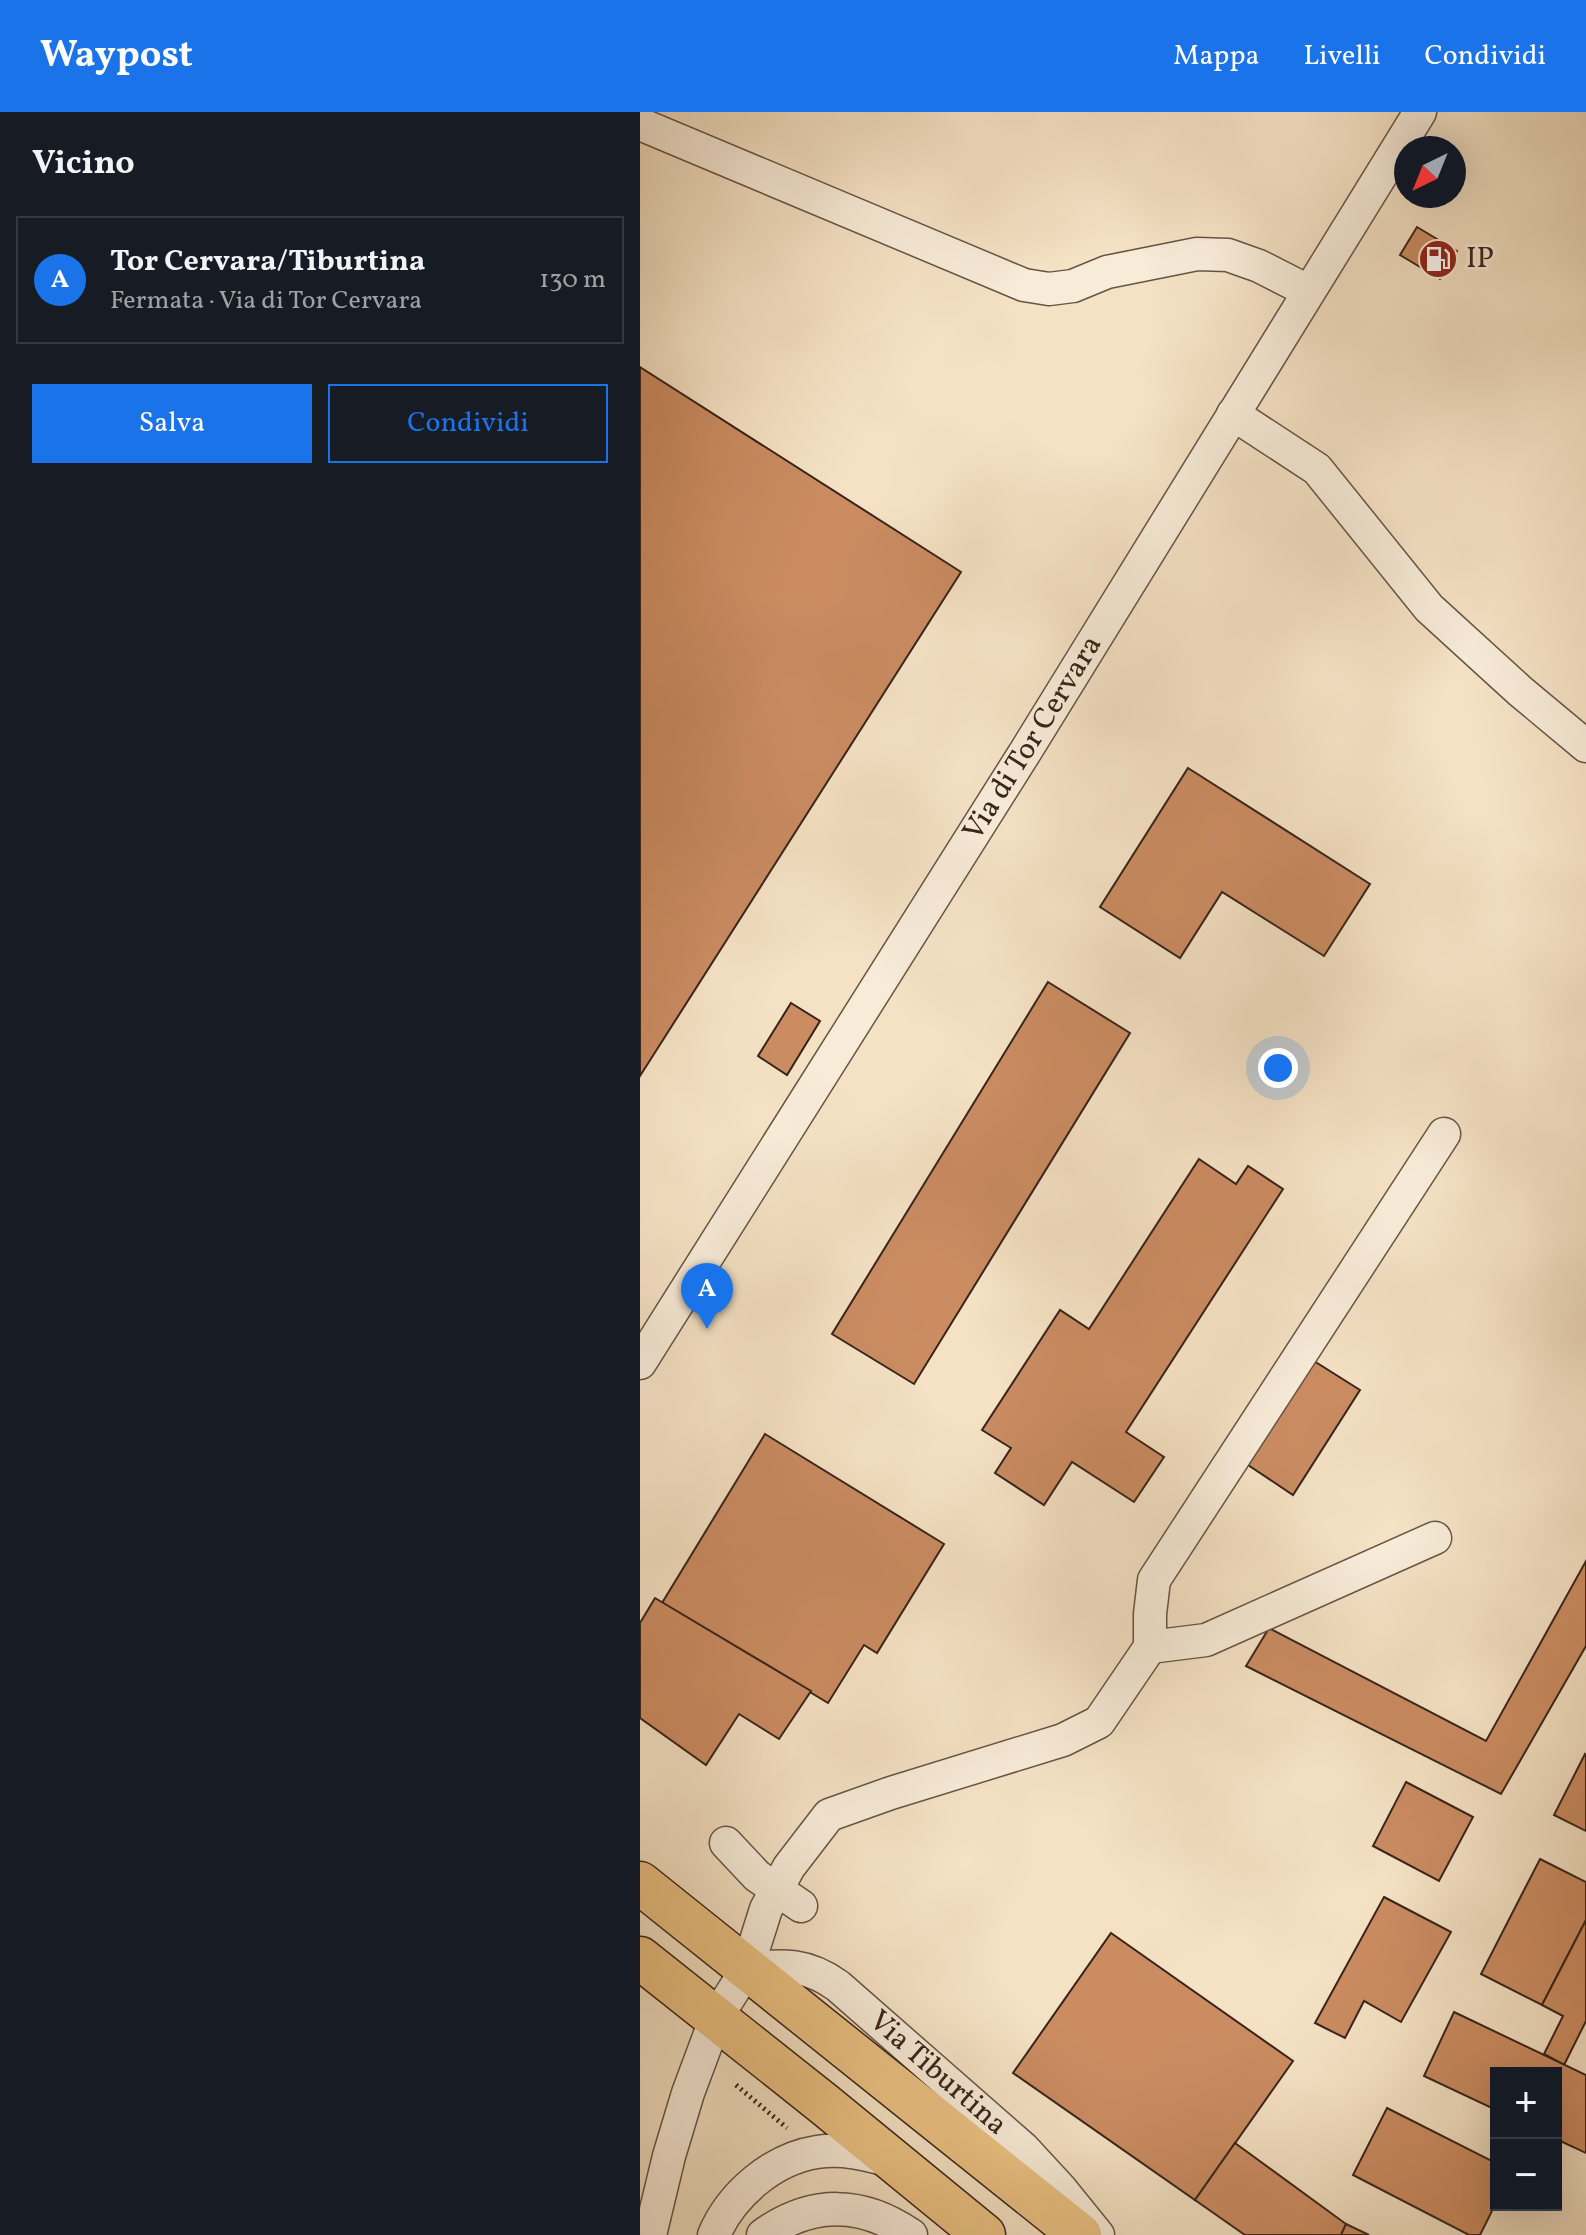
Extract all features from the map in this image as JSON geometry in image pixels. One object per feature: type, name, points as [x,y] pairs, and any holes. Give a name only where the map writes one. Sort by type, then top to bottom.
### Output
[{"type":"main road","name":"Via Tiburtina","points":[[640,1883],[1080,2235]]},
{"type":"main road","points":[[640,1958],[984,2235]]},
{"type":"street","name":"Via di Tor Cervara","points":[[640,1363],[1019,763],[1420,112]]},
{"type":"street","points":[[640,124],[1024,285],[1049,289],[1073,286],[1107,272],[1197,254],[1228,255],[1259,266],[1308,291]]},
{"type":"street","points":[[1233,414],[1317,469],[1429,608],[1586,746]]},
{"type":"street","points":[[788,1897],[789,1867],[829,1815],[1063,1740],[1099,1722],[1150,1647],[1154,1580],[1444,1134]]},
{"type":"street","points":[[1150,1647],[1206,1640],[1435,1538]]},
{"type":"street","points":[[726,1843],[757,1876],[788,1897]]},
{"type":"street","points":[[650,2235],[688,2093],[716,2018],[747,1969],[766,1909],[788,1897]]},
{"type":"street","name":"Via Tiburtina","points":[[747,1969],[802,1968],[838,1986],[1024,2149],[1098,2235]]},
{"type":"street","points":[[714,2235],[726,2211],[748,2187],[792,2160],[817,2152],[847,2151],[895,2163]]},
{"type":"street","points":[[763,2235],[795,2217],[828,2208],[870,2215],[894,2224],[911,2235]]},
{"type":"path","points":[[733,2083],[797,2136]]},
{"type":"building","points":[[1417,227],[1457,251],[1440,279],[1400,255]]},
{"type":"building","points":[[640,367],[961,572],[640,1076]]},
{"type":"building","points":[[1188,768],[1370,884],[1324,956],[1222,892],[1180,958],[1100,907]]},
{"type":"building","points":[[1048,982],[1130,1033],[914,1384],[832,1334]]},
{"type":"building","points":[[791,1003],[820,1021],[787,1075],[758,1056]]},
{"type":"building","points":[[1199,1159],[1236,1184],[1248,1166],[1283,1189],[1126,1432],[1164,1457],[1134,1502],[1072,1462],[1044,1505],[995,1473],[1011,1448],[982,1430],[1060,1310],[1089,1329]]},
{"type":"building","points":[[1314,1361],[1360,1390],[1293,1495],[1248,1465]]},
{"type":"building","points":[[765,1434],[944,1544],[877,1653],[864,1645],[828,1703],[662,1603]]},
{"type":"building","points":[[1586,1561],[1586,1646],[1501,1794],[1246,1666],[1269,1628],[1486,1741]]},
{"type":"building","points":[[655,1598],[811,1691],[779,1739],[739,1714],[706,1765],[640,1718],[640,1623]]},
{"type":"building","points":[[1586,1755],[1586,1831],[1554,1815]]},
{"type":"building","points":[[1406,1782],[1473,1817],[1439,1881],[1373,1846]]},
{"type":"building","points":[[1540,1859],[1586,1882],[1586,1920],[1542,2005],[1481,1974]]},
{"type":"building","points":[[1384,1897],[1451,1932],[1401,2022],[1364,2001],[1345,2038],[1315,2023]]},
{"type":"building","points":[[1586,1920],[1586,2021],[1564,2065],[1544,2054],[1563,2016],[1542,2005]]},
{"type":"building","points":[[1111,1933],[1293,2061],[1195,2200],[1013,2073]]},
{"type":"building","points":[[1454,2012],[1586,2075],[1586,2153],[1562,2142],[1562,2067],[1490,2067],[1490,2107],[1424,2076]]},
{"type":"building","points":[[1387,2108],[1490,2160],[1492,2211],[1480,2235],[1469,2235],[1353,2175]]},
{"type":"building","points":[[1235,2143],[1346,2224],[1341,2235],[1245,2235],[1195,2200]]},
{"type":"building","points":[[1346,2224],[1369,2235],[1341,2235]]},
{"type":"place","name":"IP","points":[[1438,259]]},
{"type":"place","name":"Tor Cervara/Tiburtina","points":[[707,1329]]}]
